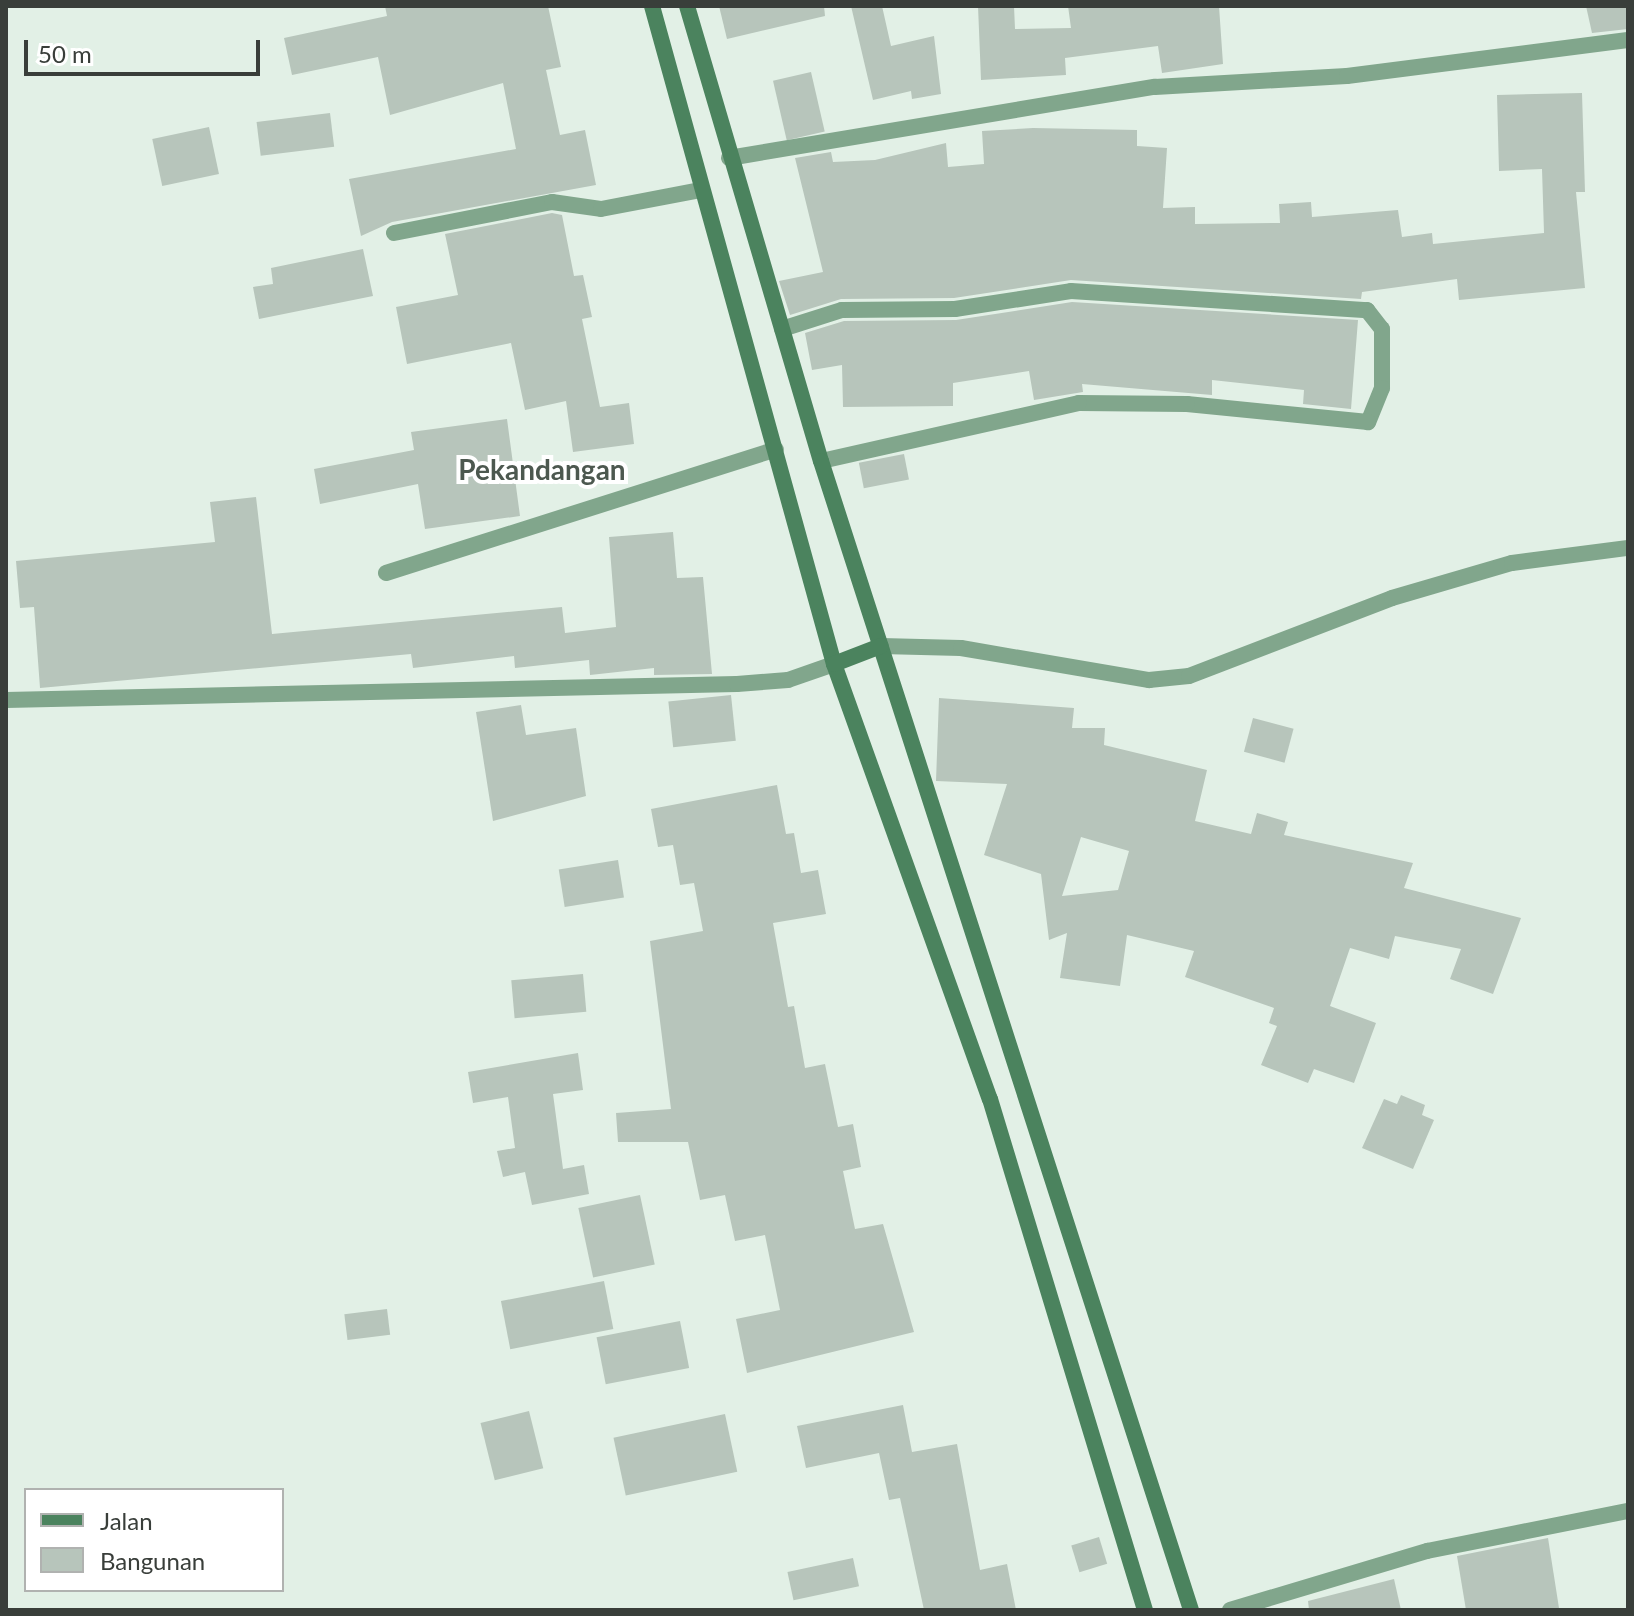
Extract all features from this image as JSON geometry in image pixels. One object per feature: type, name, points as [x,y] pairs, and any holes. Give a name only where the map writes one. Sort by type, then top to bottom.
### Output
[{"type":"main road","points":[[652,6],[695,192],[776,449],[834,664],[990,1099],[1145,1610]]},
{"type":"main road","points":[[687,6],[736,156],[821,461],[1191,1610]]},
{"type":"main road","points":[[834,664],[881,646]]},
{"type":"street","points":[[736,156],[905,125],[1155,87],[1347,76],[1628,40]]},
{"type":"street","points":[[394,233],[552,202],[639,205],[695,192]]},
{"type":"street","points":[[782,329],[842,310],[955,309],[1071,291],[1367,310],[1382,329],[1382,388],[1368,422],[1187,404],[1079,403],[821,461]]},
{"type":"street","points":[[386,573],[776,449]]},
{"type":"street","points":[[881,646],[961,648],[1149,680],[1189,676],[1482,572],[1628,548]]},
{"type":"street","points":[[6,700],[737,684],[788,680],[834,664]]},
{"type":"street","points":[[1230,1610],[1427,1551],[1628,1511]]},
{"type":"building","points":[[385,6],[548,6],[561,67],[546,70],[560,135],[585,130],[596,185],[392,222],[361,236],[349,179],[516,149],[503,83],[390,115],[378,57],[292,75],[284,38],[387,16]]},
{"type":"building","points":[[719,6],[824,6],[825,16],[727,39]]},
{"type":"building","points":[[851,6],[882,6],[891,46],[934,36],[941,94],[912,99],[911,91],[873,100]]},
{"type":"building","points":[[978,6],[1014,6],[1015,29],[1071,28],[1068,6],[1219,6],[1223,64],[1162,73],[1158,46],[1065,58],[1066,75],[981,80]]},
{"type":"building","points":[[1586,6],[1628,6],[1628,29],[1592,33]]},
{"type":"building","points":[[811,72],[825,131],[787,140],[773,81]]},
{"type":"building","points":[[1582,93],[1585,192],[1576,192],[1585,288],[1459,300],[1457,279],[1362,292],[1361,299],[1071,280],[954,298],[841,299],[790,315],[779,281],[823,272],[795,158],[831,152],[833,162],[875,160],[946,143],[948,167],[984,164],[982,131],[1033,128],[1137,130],[1137,146],[1167,148],[1163,208],[1195,207],[1195,224],[1280,223],[1279,204],[1311,202],[1312,217],[1398,210],[1402,237],[1432,233],[1433,244],[1544,233],[1542,169],[1499,171],[1497,95]]},
{"type":"building","points":[[330,113],[334,147],[261,156],[257,122]]},
{"type":"building","points":[[209,127],[219,174],[162,186],[152,139]]},
{"type":"building","points":[[552,213],[562,215],[574,276],[583,275],[592,317],[582,319],[600,407],[629,403],[634,444],[573,452],[566,401],[525,410],[511,343],[407,364],[396,307],[458,295],[445,234]]},
{"type":"building","points":[[363,249],[373,296],[259,319],[253,287],[273,284],[271,268]]},
{"type":"building","points":[[1072,302],[1358,320],[1351,409],[1303,404],[1304,390],[1212,380],[1212,395],[1082,384],[1083,392],[1034,400],[1029,371],[953,383],[953,406],[843,407],[842,365],[812,370],[805,333],[844,321],[956,320]]},
{"type":"building","points":[[507,419],[520,516],[425,529],[418,484],[320,504],[314,469],[414,450],[411,432]]},
{"type":"building","points":[[904,454],[909,480],[864,488],[859,463]]},
{"type":"building","points":[[256,497],[272,634],[562,607],[565,633],[616,627],[609,537],[673,532],[677,578],[703,577],[712,674],[654,675],[654,668],[590,675],[589,660],[515,668],[514,656],[413,668],[411,654],[40,688],[34,607],[20,608],[16,561],[215,542],[210,502]]},
{"type":"building","points":[[731,695],[736,741],[673,747],[668,702]]},
{"type":"building","points":[[939,698],[1074,708],[1072,728],[1105,728],[1104,745],[1207,770],[1195,821],[1251,834],[1257,813],[1288,822],[1284,835],[1413,863],[1404,888],[1521,918],[1493,994],[1450,979],[1461,949],[1395,936],[1389,959],[1350,948],[1330,1006],[1376,1023],[1354,1083],[1314,1069],[1308,1083],[1261,1065],[1277,1026],[1269,1023],[1274,1008],[1185,977],[1194,951],[1127,935],[1120,986],[1060,978],[1067,933],[1049,940],[1041,874],[984,855],[1007,784],[936,781]],"holes":[[[1081,837],[1129,851],[1118,890],[1062,896]]]},
{"type":"building","points":[[521,705],[526,735],[576,728],[586,796],[493,821],[476,712]]},
{"type":"building","points":[[1253,718],[1294,729],[1285,763],[1244,752]]},
{"type":"building","points":[[777,785],[786,834],[794,833],[801,873],[818,870],[826,914],[773,923],[788,1007],[794,1006],[805,1068],[825,1064],[838,1127],[853,1124],[861,1167],[843,1171],[855,1229],[883,1224],[914,1332],[747,1373],[736,1319],[780,1310],[765,1235],[735,1241],[725,1195],[700,1200],[688,1142],[618,1142],[616,1113],[671,1109],[650,941],[703,931],[694,883],[680,885],[673,845],[658,847],[651,809]]},
{"type":"building","points":[[618,860],[624,898],[565,907],[559,869]]},
{"type":"building","points":[[583,974],[586,1012],[515,1018],[511,980]]},
{"type":"building","points":[[578,1053],[583,1090],[553,1094],[563,1169],[584,1165],[589,1194],[532,1205],[525,1172],[503,1177],[497,1151],[515,1148],[508,1097],[473,1103],[468,1072]]},
{"type":"building","points":[[1401,1095],[1425,1105],[1422,1115],[1434,1120],[1413,1169],[1362,1148],[1384,1099],[1397,1104]]},
{"type":"building","points":[[640,1195],[655,1264],[593,1278],[578,1208]]},
{"type":"building","points":[[604,1281],[613,1329],[510,1349],[501,1301]]},
{"type":"building","points":[[387,1309],[390,1335],[347,1340],[344,1314]]},
{"type":"building","points":[[680,1321],[689,1368],[606,1384],[597,1337]]},
{"type":"building","points":[[903,1405],[912,1452],[957,1444],[980,1570],[1007,1564],[1016,1610],[924,1610],[900,1498],[889,1500],[879,1453],[806,1468],[797,1426]]},
{"type":"building","points":[[529,1411],[543,1468],[495,1480],[480,1423]]},
{"type":"building","points":[[725,1414],[737,1472],[626,1495],[613,1438]]},
{"type":"building","points":[[1099,1537],[1107,1564],[1079,1572],[1071,1545]]},
{"type":"building","points":[[1548,1538],[1559,1608],[1466,1610],[1457,1556]]},
{"type":"building","points":[[853,1558],[859,1586],[793,1600],[787,1572]]},
{"type":"building","points":[[1394,1579],[1401,1610],[1309,1610],[1308,1601]]},
{"type":"district","name":"Pekandangan","points":[[542,469]]}]
